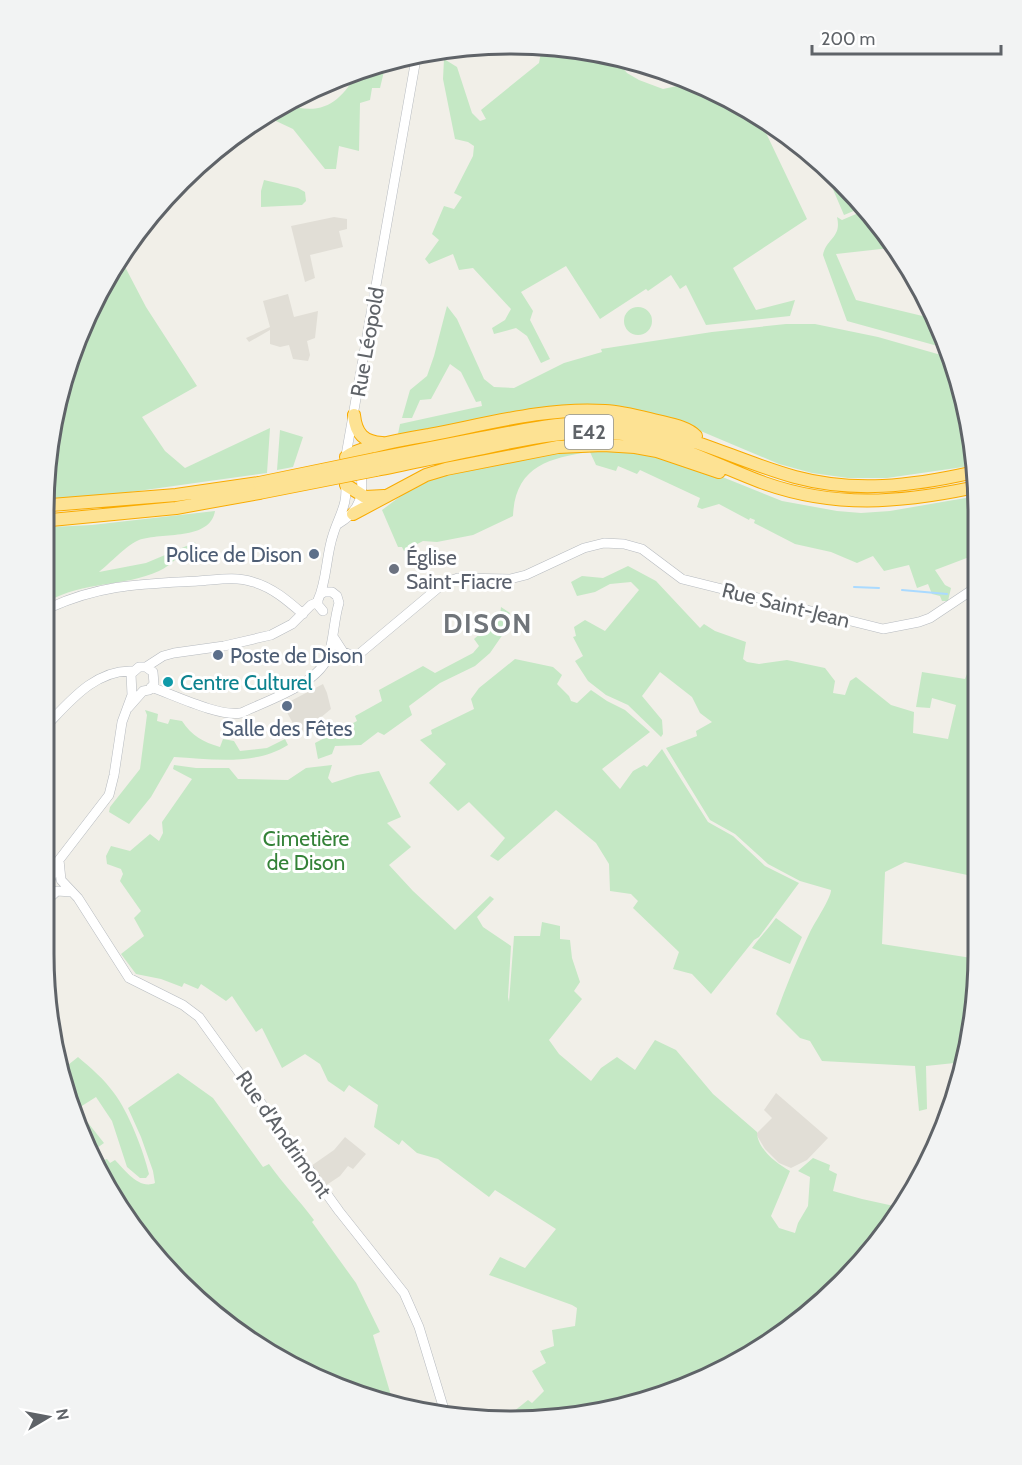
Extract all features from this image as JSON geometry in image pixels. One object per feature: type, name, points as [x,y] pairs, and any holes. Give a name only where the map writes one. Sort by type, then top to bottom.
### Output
[{"type":"highway","points":[[350,454],[386,443],[555,412],[623,413],[671,424],[693,432],[703,444]]},
{"type":"highway","points":[[354,415],[357,430],[361,436],[372,442],[386,443]]},
{"type":"highway","name":"E42","points":[[375,465],[517,431],[575,423],[644,427],[703,444],[793,477],[820,483],[888,487],[966,474]]},
{"type":"highway","name":"E42","points":[[54,520],[176,508],[259,488],[375,465],[549,435],[596,432],[643,437],[664,443],[765,483],[820,498],[863,502],[913,499],[967,489]]},
{"type":"highway","points":[[353,514],[426,475],[536,450],[581,445],[635,447],[657,451],[688,460],[760,488],[795,492]]},
{"type":"highway","points":[[346,485],[370,498],[388,495]]},
{"type":"highway","name":"E42","points":[[54,505],[259,488]]},
{"type":"street","name":"Rue Léopold","points":[[332,592],[328,565],[332,537],[345,503],[344,470],[353,439],[354,415],[415,65]]},
{"type":"street","name":"Rue Léopold","points":[[350,454],[361,470],[361,495],[353,514]]},
{"type":"street","points":[[338,524],[353,514]]},
{"type":"street","name":"Rue Saint-Jean","points":[[355,656],[369,648],[402,616],[444,584],[458,578],[510,579],[525,575],[584,548],[604,543],[624,544],[642,549],[677,577],[883,629],[930,618],[968,593]]},
{"type":"street","name":"Rue Léopold","points":[[316,600],[328,565]]},
{"type":"street","points":[[54,606],[79,596],[117,586],[240,579],[259,584],[309,616],[337,609]]},
{"type":"street","points":[[54,718],[81,691],[109,675],[146,667],[163,656],[224,646],[271,635],[292,624],[328,591],[339,599],[334,638],[328,657],[320,670],[310,680],[241,713],[222,712],[147,689],[133,687]]},
{"type":"street","points":[[286,600],[316,600]]},
{"type":"street","points":[[316,600],[323,611]]},
{"type":"street","points":[[334,638],[343,652],[355,656]]},
{"type":"street","points":[[328,657],[344,659],[355,656]]},
{"type":"street","points":[[128,708],[147,689],[154,676],[146,667]]},
{"type":"street","points":[[54,866],[109,795],[114,775],[119,731],[133,687],[130,678],[133,671]]},
{"type":"street","points":[[54,873],[58,862]]},
{"type":"street","name":"Rue d'Andrimont","points":[[58,862],[61,880],[82,903],[129,978],[195,1012],[205,1023],[339,1211],[404,1293],[419,1327],[443,1406]]},
{"type":"street","points":[[54,892],[72,892]]},
{"type":"shaded area","points":[[334,217],[347,219],[347,229],[339,231],[343,247],[310,255],[315,278],[305,282],[291,226]]},
{"type":"shaded area","points":[[288,294],[294,317],[318,311],[315,338],[307,341],[310,355],[308,361],[293,359],[289,345],[280,347],[270,344],[270,330],[249,342],[246,338],[270,327],[263,301]]},
{"type":"shaded area","points":[[323,684],[331,709],[302,733],[296,729],[283,705]]},
{"type":"shaded area","points":[[776,1093],[828,1138],[807,1160],[791,1168],[779,1163],[765,1149],[756,1134],[772,1118],[764,1110]]},
{"type":"shaded area","points":[[345,1137],[366,1154],[353,1169],[348,1166],[340,1176],[325,1186],[311,1166],[334,1150]]},
{"type":"green space","points":[[541,55],[571,58],[623,69],[639,80],[663,89],[678,86],[686,89],[740,115],[765,131],[807,219],[733,268],[756,310],[795,300],[790,316],[706,325],[686,285],[680,289],[671,275],[600,319],[566,266],[521,292],[533,311],[530,320],[550,359],[541,363],[527,336],[516,328],[494,334],[492,328],[505,320],[511,309],[473,268],[459,270],[453,254],[429,264],[425,259],[439,240],[432,234],[444,206],[454,209],[462,197],[454,193],[473,156],[474,146],[455,139],[443,79],[444,59],[457,67],[472,113],[480,121],[486,119],[481,110],[539,63]]},
{"type":"green space","points":[[384,73],[380,88],[372,88],[370,100],[360,103],[359,151],[339,146],[336,169],[325,169],[293,129],[275,120],[297,108],[319,108],[329,104],[350,84]]},
{"type":"green space","points":[[264,180],[298,188],[305,192],[306,201],[302,205],[261,207]]},
{"type":"green space","points":[[831,185],[855,210],[844,215]]},
{"type":"green space","points":[[858,213],[885,249],[836,254],[856,300],[924,316],[937,346],[847,321],[823,255],[827,245],[836,234],[837,217],[842,220]]},
{"type":"green space","points":[[125,267],[146,307],[197,386],[142,417],[165,451],[185,468],[270,428],[267,473],[102,496],[54,499],[55,481],[63,422],[78,364],[101,309]]},
{"type":"green space","points":[[447,306],[457,319],[484,379],[494,387],[514,388],[564,363],[602,352],[601,349],[712,332],[786,324],[815,324],[878,337],[940,355],[959,422],[966,467],[887,478],[848,478],[812,473],[779,464],[684,424],[602,406],[397,439],[400,424],[482,406],[481,401],[476,402],[461,372],[450,364],[431,399],[420,400],[412,418],[402,418],[410,390],[427,376]]},
{"type":"green space","points":[[638,307],[648,311],[652,321],[648,331],[638,335],[628,331],[624,321],[628,311]]},
{"type":"green space","points":[[280,430],[303,437],[293,467],[277,470]]},
{"type":"green space","points":[[609,450],[670,459],[695,466],[782,501],[837,511],[861,513],[890,511],[968,498],[968,558],[935,570],[945,585],[951,588],[948,601],[942,601],[940,596],[932,594],[928,584],[917,588],[909,565],[884,571],[873,556],[857,563],[831,552],[795,544],[754,523],[755,520],[750,518],[749,520],[719,504],[702,509],[697,507],[700,498],[640,470],[637,474],[618,466],[616,471],[596,465],[590,452],[561,458],[536,468],[520,486],[515,499],[513,516],[473,535],[437,542],[423,541],[404,551],[402,547],[398,547],[382,510],[414,486],[438,477],[562,452]]},
{"type":"green space","points":[[215,511],[211,521],[195,531],[135,542],[99,572],[146,563],[196,542],[159,571],[132,580],[76,590],[54,599],[54,527],[92,525]]},
{"type":"green space","points":[[628,566],[656,581],[700,628],[704,624],[715,631],[746,642],[743,659],[747,662],[759,664],[787,660],[825,668],[835,681],[833,693],[845,695],[850,681],[856,677],[891,705],[914,712],[913,733],[948,739],[956,705],[932,698],[930,708],[916,707],[922,672],[965,679],[968,675],[968,875],[905,862],[885,872],[882,944],[968,957],[964,1014],[954,1063],[926,1066],[927,1109],[919,1111],[915,1066],[822,1061],[810,1041],[800,1038],[776,1014],[801,952],[831,890],[800,881],[768,864],[735,834],[710,820],[666,748],[697,736],[696,731],[712,722],[700,713],[692,697],[660,672],[642,696],[662,720],[663,734],[661,737],[628,705],[606,695],[588,681],[575,661],[583,656],[573,637],[576,636],[574,627],[585,620],[605,631],[639,590],[631,582],[610,584],[595,592],[577,596],[571,582],[582,576],[603,578]]},
{"type":"green space","points":[[501,607],[510,613],[507,619],[510,624],[490,653],[475,666],[440,683],[409,706],[412,715],[384,735],[378,732],[361,745],[335,746],[332,754],[318,759],[315,743],[357,721],[355,716],[382,701],[379,690],[423,666],[435,673],[473,653],[479,646],[474,639],[500,616]]},
{"type":"green space","points":[[515,659],[553,667],[562,675],[557,684],[571,701],[577,703],[591,690],[625,710],[650,732],[602,769],[620,789],[633,771],[644,765],[647,767],[662,749],[708,822],[733,836],[765,866],[799,883],[759,937],[754,940],[711,994],[692,974],[673,969],[679,952],[633,908],[638,901],[631,894],[610,891],[609,864],[596,843],[556,810],[498,861],[490,856],[505,838],[469,802],[458,811],[429,783],[446,764],[420,740],[432,734],[431,730],[474,709],[471,699],[479,688]]},
{"type":"green space","points":[[145,710],[158,714],[157,721],[168,724],[170,719],[182,721],[198,738],[220,747],[223,739],[234,741],[240,751],[267,748],[285,739],[288,745],[275,752],[247,759],[174,757],[151,797],[129,824],[109,812],[110,807],[140,769],[147,715]]},
{"type":"green space","name":"Cimetière de Dison","points":[[174,765],[229,768],[238,779],[288,780],[306,768],[332,765],[328,778],[332,783],[379,771],[401,817],[387,823],[411,847],[389,865],[455,930],[490,896],[494,899],[477,917],[483,927],[511,946],[509,1002],[514,936],[540,936],[542,922],[560,926],[560,939],[570,940],[572,958],[580,982],[574,991],[582,999],[549,1040],[559,1054],[591,1081],[601,1068],[617,1057],[635,1070],[655,1040],[676,1050],[713,1094],[757,1132],[764,1150],[790,1171],[771,1216],[779,1228],[795,1233],[808,1206],[810,1177],[798,1171],[813,1158],[830,1165],[829,1170],[837,1174],[833,1191],[892,1206],[855,1255],[812,1298],[789,1317],[740,1350],[686,1376],[629,1395],[571,1407],[514,1411],[528,1400],[532,1403],[544,1391],[532,1371],[546,1363],[540,1351],[554,1346],[552,1330],[575,1326],[577,1308],[489,1275],[500,1257],[525,1268],[556,1229],[495,1190],[489,1197],[438,1159],[417,1153],[402,1140],[399,1145],[374,1127],[378,1105],[349,1085],[344,1092],[328,1081],[320,1064],[305,1054],[282,1068],[262,1028],[256,1032],[232,996],[226,1001],[201,984],[198,989],[184,983],[182,987],[161,979],[136,974],[121,954],[144,936],[134,918],[141,911],[120,881],[123,874],[121,869],[107,864],[106,856],[111,846],[130,851],[150,834],[159,841],[163,833],[162,822],[192,779],[173,769]]},
{"type":"green space","points":[[776,918],[802,937],[790,964],[752,948]]},
{"type":"green space","points":[[78,1057],[102,1078],[119,1101],[135,1132],[149,1174],[146,1178],[140,1178],[127,1167],[112,1121],[96,1097],[80,1107],[68,1065]]},
{"type":"green space","points":[[178,1073],[213,1098],[263,1167],[269,1164],[314,1220],[312,1222],[356,1283],[380,1332],[373,1335],[391,1394],[336,1376],[282,1350],[233,1317],[210,1298],[167,1255],[148,1232],[115,1182],[99,1151],[104,1160],[107,1159],[110,1163],[115,1160],[133,1178],[143,1184],[155,1183],[141,1137],[128,1108]]},
{"type":"green space","points":[[85,1119],[104,1143],[97,1148]]},
{"type":"waterway","points":[[854,587],[879,588]]},
{"type":"waterway","points":[[902,590],[947,594]]},
{"type":"place","name":"Police de Dison","points":[[314,554]]},
{"type":"place","name":"Église Saint-Fiacre","points":[[394,569]]},
{"type":"place","name":"Poste de Dison","points":[[218,655]]},
{"type":"place","name":"Centre Culturel","points":[[168,682]]},
{"type":"place","name":"Salle des Fêtes","points":[[287,706]]},
{"type":"district","name":"DISON","points":[[488,623]]}]
